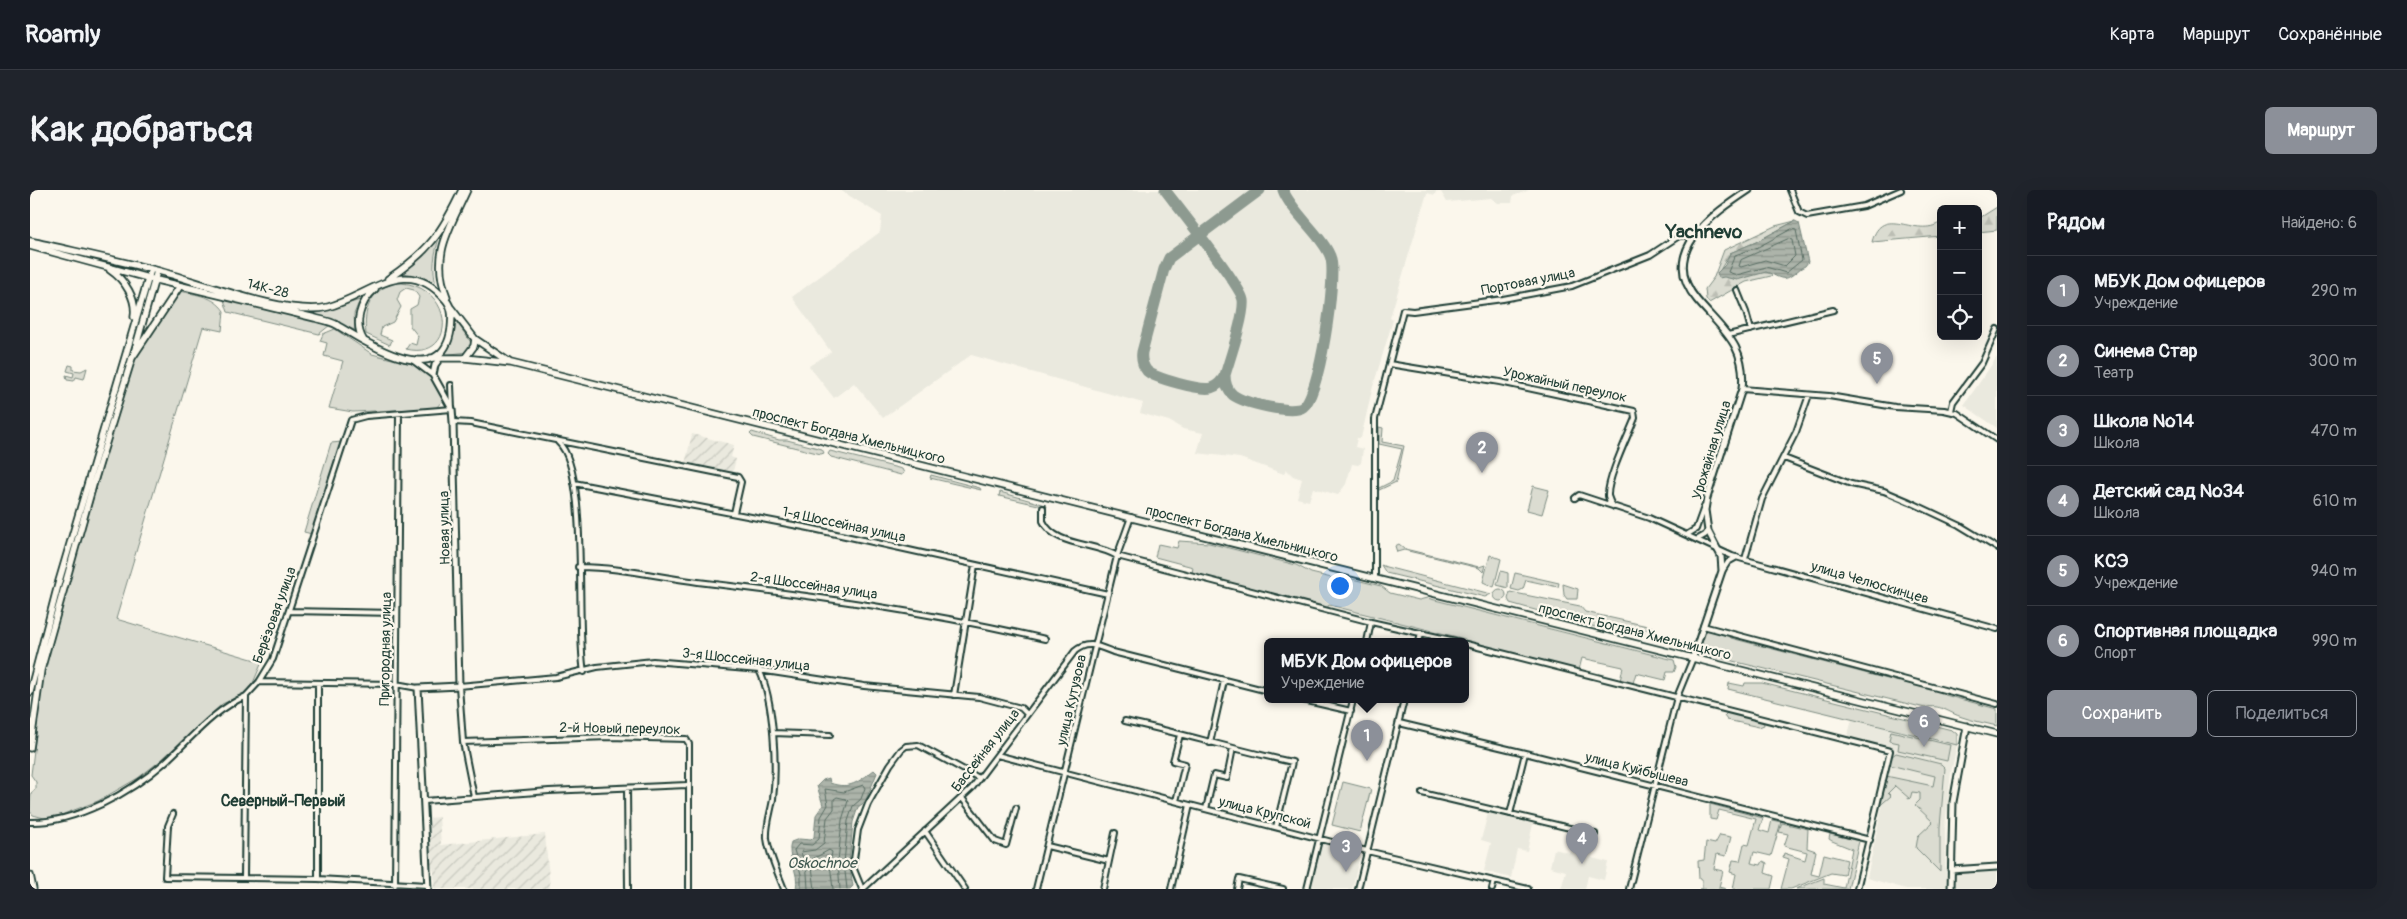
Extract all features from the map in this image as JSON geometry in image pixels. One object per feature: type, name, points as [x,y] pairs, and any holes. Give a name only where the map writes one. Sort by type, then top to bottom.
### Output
[{"type":"main road","points":[[440,358],[413,360],[387,354],[365,343],[359,327],[360,313],[369,295],[413,260],[438,236],[462,190]]},
{"type":"main road","points":[[432,358],[441,351],[448,340],[451,327],[450,306],[440,277],[443,240],[467,190]]},
{"type":"main road","name":"14К-28","points":[[30,241],[154,270],[245,296],[305,310],[326,307],[347,300],[381,284]]},
{"type":"main road","name":"14К-28","points":[[30,246],[151,279],[315,318],[335,324],[365,343]]},
{"type":"main road","points":[[106,267],[118,275],[131,297],[135,311],[128,351]]},
{"type":"main road","points":[[30,692],[59,582],[154,270]]},
{"type":"main road","points":[[381,284],[400,278],[420,280],[436,289],[450,306]]},
{"type":"main road","points":[[30,748],[41,670],[93,485],[132,358],[151,279]]},
{"type":"main road","points":[[132,358],[180,286]]},
{"type":"main road","name":"проспект Богдана Хмельницкого","points":[[450,306],[475,339],[511,363]]},
{"type":"main road","points":[[465,358],[474,346],[475,339]]},
{"type":"main road","name":"проспект Богдана Хмельницкого","points":[[440,358],[465,358],[511,363],[1997,734]]},
{"type":"main road","name":"проспект Богдана Хмельницкого","points":[[1968,726],[1970,731],[1997,738]]},
{"type":"main road","points":[[30,875],[32,889]]},
{"type":"street","name":"Портовая улица","points":[[1388,364],[1404,310],[1413,311],[1503,299],[1572,286],[1650,255],[1679,236],[1693,235],[1711,216],[1749,190]]},
{"type":"street","points":[[1790,190],[1800,212],[1807,216],[1864,206],[1901,190]]},
{"type":"street","name":"Урожайная улица","points":[[1693,235],[1685,259],[1685,276],[1696,298],[1736,346],[1741,360],[1742,389],[1706,499],[1705,517],[1708,531],[1722,561],[1722,571],[1693,658]]},
{"type":"street","points":[[1736,290],[1746,312],[1751,330]]},
{"type":"street","points":[[1728,335],[1833,310]]},
{"type":"street","points":[[1951,411],[1953,402],[1982,363],[1997,329]]},
{"type":"street","points":[[433,375],[435,365],[440,358]]},
{"type":"street","name":"Новая улица","points":[[413,360],[433,375],[452,410],[459,686],[464,742],[474,797]]},
{"type":"street","points":[[1375,579],[1375,419],[1388,364]]},
{"type":"street","name":"Урожайный переулок","points":[[1388,364],[1509,383],[1634,411],[1636,418],[1616,465],[1609,490],[1608,496],[1614,507]]},
{"type":"street","points":[[399,413],[452,410],[451,385]]},
{"type":"street","points":[[1742,389],[1809,394],[1895,407],[1951,411],[1957,413],[1997,440]]},
{"type":"street","points":[[1745,559],[1762,499],[1796,432],[1809,394]]},
{"type":"street","name":"Берёзовая улица","points":[[30,822],[49,821],[68,816],[130,789],[162,764],[213,715],[246,696],[259,682],[273,659],[351,420],[399,413]]},
{"type":"street","name":"Пригородная улица","points":[[395,885],[399,413]]},
{"type":"street","points":[[453,422],[472,423],[738,477],[741,482],[734,513]]},
{"type":"street","points":[[557,441],[567,452],[574,483],[578,516],[579,638],[584,672]]},
{"type":"street","points":[[1784,458],[1841,481],[1884,492],[1910,502],[1959,525],[1997,548]]},
{"type":"street","name":"1-я Шоссейная улица","points":[[574,483],[851,536],[1108,594]]},
{"type":"street","points":[[1575,498],[1579,495],[1686,533],[1692,533],[1696,529],[1706,499]]},
{"type":"street","points":[[1044,508],[1043,521],[1053,534],[1069,541],[1106,549],[1117,556],[1371,622],[1443,638]]},
{"type":"street","name":"улица Кутузова","points":[[1036,889],[1117,556],[1130,518]]},
{"type":"street","points":[[1698,539],[1708,531]]},
{"type":"street","name":"улица Челюскинцев","points":[[1686,533],[1734,556],[1997,629]]},
{"type":"street","points":[[1722,561],[1725,557],[1734,556]]},
{"type":"street","points":[[1722,571],[1734,556]]},
{"type":"street","points":[[954,695],[975,565]]},
{"type":"street","name":"2-я Шоссейная улица","points":[[578,567],[625,571],[820,597],[965,620],[1045,639]]},
{"type":"street","points":[[289,611],[396,613]]},
{"type":"street","points":[[1368,638],[1371,622]]},
{"type":"street","points":[[1704,626],[1997,704]]},
{"type":"street","points":[[1420,638],[1421,633]]},
{"type":"street","points":[[1096,645],[1113,652],[1264,690]]},
{"type":"street","name":"Бассейная улица","points":[[863,889],[962,798],[997,755],[1074,651],[1082,646],[1096,645]]},
{"type":"street","points":[[1469,645],[1890,752],[1858,889]]},
{"type":"street","points":[[1629,889],[1677,697],[1693,658]]},
{"type":"street","name":"3-я Шоссейная улица","points":[[459,686],[584,672],[597,667],[653,661],[759,670],[864,686],[999,701],[1021,708],[1028,714]]},
{"type":"street","points":[[759,670],[764,678],[773,733],[774,787],[767,835],[784,889]]},
{"type":"street","points":[[1210,743],[1224,681]]},
{"type":"street","points":[[259,682],[396,684],[418,688],[459,686]]},
{"type":"street","points":[[318,683],[318,879]]},
{"type":"street","points":[[173,814],[168,826],[165,877],[318,879],[428,887],[418,688]]},
{"type":"street","points":[[244,878],[246,696]]},
{"type":"street","points":[[1316,703],[1350,711]]},
{"type":"street","points":[[1307,889],[1352,703]]},
{"type":"street","points":[[1358,889],[1403,703]]},
{"type":"street","points":[[1125,721],[1292,762],[1276,826]]},
{"type":"street","name":"улица Куйбышева","points":[[1399,723],[1655,785],[1870,840]]},
{"type":"street","points":[[1951,889],[1953,802],[1968,726]]},
{"type":"street","points":[[773,733],[830,735]]},
{"type":"street","points":[[1176,801],[1185,764],[1173,761],[1180,735]]},
{"type":"street","name":"2-й Новый переулок","points":[[464,742],[609,737],[684,738],[689,744],[687,785],[689,889]]},
{"type":"street","points":[[863,889],[855,875],[853,859],[861,817],[890,765],[901,750],[906,746],[918,745],[979,778]]},
{"type":"street","points":[[1206,809],[1214,775],[1227,778],[1233,748]]},
{"type":"street","points":[[1510,814],[1525,753]]},
{"type":"street","name":"улица Крупской","points":[[997,755],[1367,851],[1528,889]]},
{"type":"street","points":[[425,801],[549,791],[687,785]]},
{"type":"street","points":[[627,788],[628,889]]},
{"type":"street","points":[[1422,793],[1595,834]]},
{"type":"street","points":[[962,798],[995,840],[1006,845],[1016,808]]},
{"type":"street","points":[[1171,889],[1190,805]]},
{"type":"street","points":[[926,831],[965,889]]},
{"type":"street","points":[[1103,889],[1115,833]]},
{"type":"street","points":[[1047,846],[1109,861]]},
{"type":"street","points":[[1950,870],[1997,867]]},
{"type":"street","points":[[1237,889],[1240,878],[1283,889]]},
{"type":"street","points":[[1492,889],[1494,880]]},
{"type":"shaded area","points":[[840,190],[1529,190],[1513,196],[1512,203],[1498,203],[1491,198],[1447,202],[1441,192],[1436,191],[1435,195],[1427,193],[1390,318],[1393,320],[1372,390],[1361,438],[1357,438],[1355,447],[1363,449],[1361,463],[1358,465],[1352,464],[1346,484],[1338,495],[1313,488],[1309,501],[1297,498],[1302,479],[1293,476],[1286,469],[1284,474],[1240,458],[1197,453],[1203,433],[1183,429],[1169,421],[1140,413],[1143,403],[971,355],[883,418],[854,383],[834,398],[809,366],[831,352],[792,297],[880,232],[882,216]]},
{"type":"shaded area","points":[[1997,357],[1997,428],[1964,405]]},
{"type":"shaded area","points":[[692,434],[734,445],[731,457],[736,459],[732,475],[685,464]]},
{"type":"shaded area","points":[[1852,720],[1957,745],[1951,772],[1945,828],[1946,889],[1906,889],[1867,878],[1894,749],[1847,738]]},
{"type":"shaded area","points":[[1488,813],[1533,824],[1527,851],[1517,849],[1511,878],[1484,871],[1491,843],[1481,840]]},
{"type":"shaded area","points":[[439,817],[441,845],[545,834],[550,889],[434,889],[434,872],[429,860],[430,818]]},
{"type":"shaded area","points":[[1574,834],[1597,839],[1592,858],[1608,862],[1604,880],[1588,876],[1585,889],[1561,889],[1566,871],[1550,867],[1554,849],[1570,853]]},
{"type":"shaded area","points":[[1318,840],[1361,851],[1352,889],[1306,889]]},
{"type":"shaded area","points":[[1997,870],[1997,889],[1955,889],[1954,873]]},
{"type":"green space","points":[[1997,207],[1997,230],[1982,232],[1982,216]]},
{"type":"green space","points":[[1795,221],[1756,242],[1730,253],[1719,272],[1733,278],[1759,273],[1773,274],[1771,276],[1746,282],[1709,303],[1706,299],[1705,289],[1714,277],[1724,250],[1775,226]]},
{"type":"green space","points":[[1892,223],[1921,227],[1937,224],[1937,236],[1872,242],[1877,230],[1883,225]]},
{"type":"green space","points":[[439,238],[434,262],[436,285],[421,276],[401,273],[413,264]]},
{"type":"green space","points":[[394,283],[414,286],[429,294],[439,306],[443,320],[442,333],[435,344],[423,350],[406,349],[410,343],[416,345],[418,336],[410,326],[410,309],[417,305],[419,297],[414,290],[406,288],[400,292],[397,300],[401,307],[393,322],[382,327],[380,335],[392,340],[390,345],[366,334],[367,309],[370,302],[379,291]]},
{"type":"green space","points":[[180,291],[205,297],[220,306],[224,311],[222,331],[203,327],[116,619],[262,662],[253,683],[244,694],[222,704],[160,761],[138,778],[98,801],[61,815],[44,818],[33,815],[30,811],[31,793],[36,789],[36,782],[31,775],[44,666],[135,356]]},
{"type":"green space","points":[[226,298],[330,325],[319,334],[228,312],[224,300]]},
{"type":"green space","points":[[360,300],[354,314],[355,330],[314,314]]},
{"type":"green space","points":[[454,318],[472,344],[468,352],[442,355],[452,338]]},
{"type":"green space","points":[[335,329],[372,354],[416,365],[430,375],[443,400],[436,408],[353,412],[329,408],[343,361],[324,356],[327,343],[320,341],[323,334]]},
{"type":"green space","points":[[69,365],[73,366],[73,370],[81,371],[87,368],[84,379],[76,377],[74,381],[67,380],[66,375],[73,377],[74,373],[67,371]]},
{"type":"green space","points":[[1379,427],[1383,428],[1382,442],[1404,446],[1396,482],[1377,491],[1377,489],[1393,481],[1402,449],[1379,444]]},
{"type":"green space","points":[[752,432],[822,449],[824,453],[821,454],[753,437],[750,434]]},
{"type":"green space","points":[[342,442],[312,534],[304,532],[331,443]]},
{"type":"green space","points":[[830,451],[902,469],[904,473],[901,475],[831,457],[828,454]]},
{"type":"green space","points":[[931,475],[980,488],[981,490],[930,478]]},
{"type":"green space","points":[[1533,486],[1549,490],[1542,514],[1527,510]]},
{"type":"green space","points":[[1000,492],[1046,505],[1047,507],[999,496]]},
{"type":"green space","points":[[1179,541],[1209,543],[1296,565],[1311,573],[1344,581],[1352,579],[1381,586],[1390,593],[1419,600],[1427,598],[1674,660],[1676,667],[1674,672],[1667,672],[1665,680],[1636,673],[1633,683],[1620,681],[1623,667],[1582,658],[1579,670],[1469,644],[1469,638],[1461,638],[1329,605],[1327,608],[1192,574],[1193,567],[1155,557],[1158,544],[1177,548]]},
{"type":"green space","points":[[1399,544],[1405,549],[1479,567],[1485,565],[1483,572],[1479,568],[1404,550],[1397,552],[1395,546]]},
{"type":"green space","points":[[1490,555],[1501,559],[1494,587],[1483,582]]},
{"type":"green space","points":[[1381,565],[1491,594],[1485,597],[1386,573]]},
{"type":"green space","points":[[1501,571],[1508,573],[1508,588],[1497,585]]},
{"type":"green space","points":[[1515,573],[1559,583],[1558,587],[1526,580],[1523,589],[1519,591],[1511,589]]},
{"type":"green space","points":[[1563,584],[1578,589],[1577,599],[1567,599],[1564,595]]},
{"type":"green space","points":[[1498,589],[1502,589],[1506,595],[1502,601],[1498,601],[1494,597],[1494,593]]},
{"type":"green space","points":[[1510,592],[1580,606],[1585,612],[1652,627],[1644,630],[1644,634],[1613,628],[1603,629],[1510,603],[1508,599]]},
{"type":"green space","points":[[1709,629],[1729,634],[1731,638],[1899,682],[1901,679],[1945,691],[1945,695],[1997,709],[1997,726],[1935,707],[1925,708],[1708,655],[1702,649],[1701,642]]},
{"type":"green space","points":[[1729,683],[1744,686],[1745,683],[1762,683],[1952,730],[1957,734],[1957,745],[1728,689]]},
{"type":"green space","points":[[1728,712],[1763,720],[1764,725],[1759,727],[1727,720],[1724,716]]},
{"type":"green space","points":[[1891,731],[1950,745],[1947,761],[1898,750],[1899,743],[1889,741]]},
{"type":"green space","points":[[1896,753],[1941,764],[1945,768],[1940,827],[1940,872],[1916,848],[1918,836],[1933,822],[1915,805],[1920,800],[1920,793],[1912,792],[1910,799],[1895,786],[1888,793],[1891,796],[1877,808],[1886,776],[1933,786],[1935,776],[1890,765],[1891,757]]},
{"type":"green space","points":[[1343,782],[1371,789],[1360,832],[1332,825]]},
{"type":"green space","points":[[1710,804],[1763,818],[1759,830],[1769,833],[1772,820],[1781,822],[1771,856],[1754,852],[1751,863],[1761,865],[1763,861],[1767,863],[1765,873],[1774,876],[1771,889],[1733,889],[1736,874],[1730,872],[1733,860],[1740,861],[1744,844],[1749,845],[1756,819],[1719,810],[1716,820],[1710,819]]},
{"type":"green space","points":[[1782,823],[1808,829],[1807,848],[1816,851],[1811,874],[1819,876],[1824,854],[1847,860],[1844,875],[1831,873],[1791,889],[1781,889],[1789,859],[1783,857],[1784,853],[1805,860],[1807,852],[1784,846],[1788,834],[1779,832]]},
{"type":"green space","points":[[1830,834],[1859,841],[1848,889],[1796,889],[1824,878],[1824,884],[1844,888],[1852,849],[1829,839]]},
{"type":"green space","points":[[1720,835],[1731,837],[1726,856],[1717,854],[1714,869],[1723,871],[1719,887],[1726,889],[1702,889],[1702,879],[1699,879],[1698,861],[1704,860],[1706,842],[1715,844]]},
{"type":"water","points":[[1795,221],[1799,223],[1808,262],[1805,266],[1787,278],[1766,272],[1737,280],[1724,277],[1719,278],[1717,273],[1725,265],[1730,253],[1756,242]]},
{"type":"water","name":"Oskochnoe","points":[[874,770],[877,773],[865,802],[858,807],[853,822],[849,863],[853,886],[850,889],[796,889],[796,877],[790,854],[791,842],[799,839],[811,840],[814,837],[816,815],[823,805],[817,786],[823,780],[829,778],[830,783],[837,785],[854,784]]},
{"type":"taxiway","points":[[1165,190],[1195,229],[1208,246],[1232,279],[1243,300],[1240,326],[1225,375],[1218,385],[1211,388],[1188,386],[1151,374],[1143,364],[1142,352],[1164,269],[1169,258],[1260,190]]},
{"type":"taxiway","points":[[1225,375],[1226,384],[1233,395],[1268,407],[1289,410],[1303,407],[1309,398],[1315,382],[1321,361],[1329,312],[1331,259],[1323,243],[1293,207],[1283,190]]},
{"type":"place","name":"КСЭ","points":[[1877,384]]},
{"type":"place","name":"Синема Стар","points":[[1482,473]]},
{"type":"place","name":"Спортивная площадка","points":[[1924,747]]},
{"type":"place","name":"МБУК Дом офицеров","points":[[1367,761]]},
{"type":"place","name":"Детский сад №34","points":[[1582,864]]},
{"type":"place","name":"Школа №14","points":[[1346,872]]},
{"type":"district","name":"Yachnevo","points":[[1704,231]]},
{"type":"district","name":"Северный-Первый","points":[[283,800]]}]
